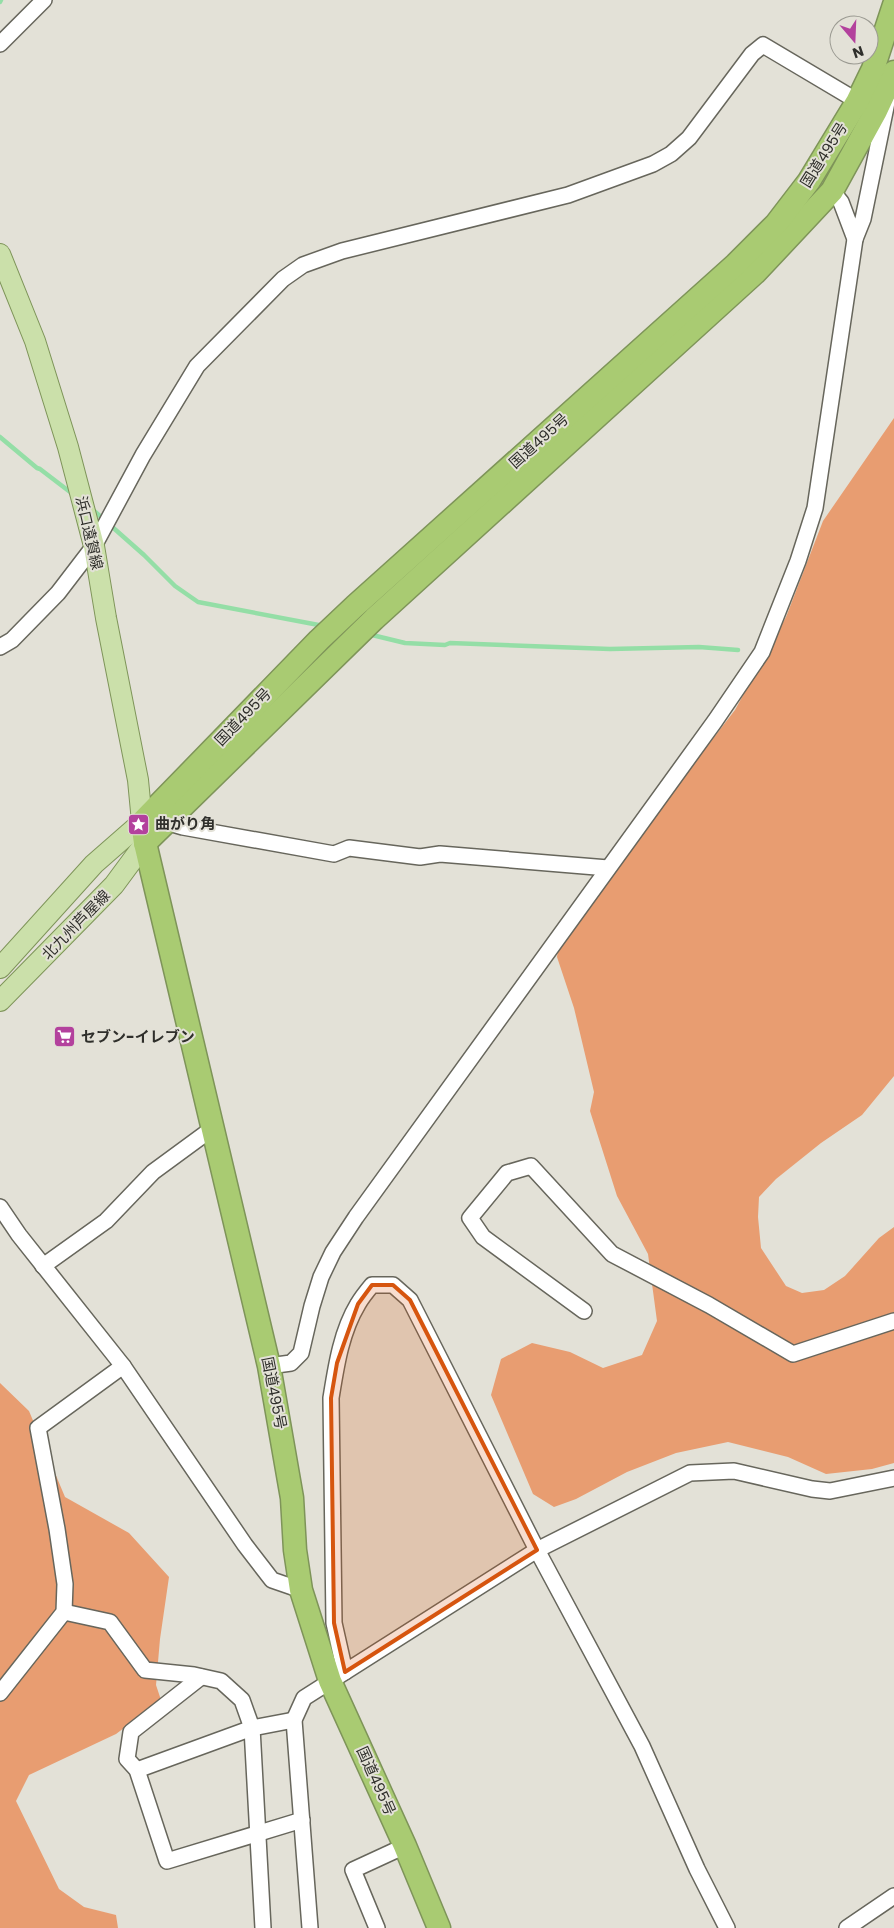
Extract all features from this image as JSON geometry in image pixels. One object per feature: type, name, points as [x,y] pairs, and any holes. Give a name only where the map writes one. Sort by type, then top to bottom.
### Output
[{"type":"highway","name":"国道495号","points":[[143,832],[166,822],[374,619],[756,272],[832,191],[867,106],[872,68],[894,5]]},
{"type":"highway","name":"国道495号","points":[[143,832],[319,640],[735,265],[776,224],[893,74]]},
{"type":"highway","name":"国道495号","points":[[143,832],[269,1366],[292,1498],[295,1550],[301,1590],[440,1928]]},
{"type":"main road","name":"浜口遠賀線","points":[[0,254],[35,341],[68,447],[94,546],[106,618],[138,780],[143,832]]},
{"type":"main road","name":"北九州芦屋線","points":[[0,968],[94,864],[143,832]]},
{"type":"main road","name":"北九州芦屋線","points":[[0,1001],[114,885],[143,832]]},
{"type":"street","points":[[0,44],[44,0]]},
{"type":"street","points":[[0,647],[12,640],[58,592],[94,546],[143,454],[197,366],[283,279],[303,265],[342,251],[568,195],[653,164],[671,154],[689,138],[752,54],[762,45],[867,106]]},
{"type":"street","points":[[269,1366],[291,1363],[302,1353],[312,1306],[321,1277],[333,1252],[356,1217],[715,721],[762,652],[798,561],[815,508],[855,239],[863,220],[893,74]]},
{"type":"street","points":[[832,191],[841,202],[855,239]]},
{"type":"street","points":[[166,822],[182,827],[334,854],[349,848],[420,857],[440,854],[608,868]]},
{"type":"street","points":[[43,1266],[106,1221],[153,1172],[212,1128]]},
{"type":"street","points":[[584,1310],[483,1236],[470,1218],[507,1173],[531,1166],[612,1254],[709,1305],[793,1354],[894,1321]]},
{"type":"street","points":[[0,1208],[43,1266],[123,1366],[245,1545],[272,1580],[301,1590]]},
{"type":"street","points":[[338,1677],[334,1623],[331,1398],[337,1363],[347,1328],[358,1304],[372,1285],[393,1285],[410,1300],[537,1550],[642,1746],[697,1869],[726,1928]]},
{"type":"street","points":[[0,1693],[64,1612],[65,1584],[58,1529],[38,1428],[123,1366]]},
{"type":"street","points":[[310,1928],[294,1720],[304,1698],[537,1550],[690,1473],[734,1471],[812,1489],[830,1491],[894,1478]]},
{"type":"street","points":[[64,1612],[110,1622],[146,1670],[220,1681],[242,1700],[252,1728],[263,1928]]},
{"type":"street","points":[[201,1677],[131,1732],[127,1759],[137,1770],[167,1861],[302,1820]]},
{"type":"street","points":[[137,1770],[252,1728],[294,1720]]},
{"type":"street","points":[[377,1928],[353,1870],[405,1846]]},
{"type":"street","points":[[847,1928],[894,1896]]},
{"type":"highlighted area","points":[[372,1285],[393,1285],[410,1300],[537,1550],[345,1672],[334,1623],[331,1398],[337,1363],[358,1304]]},
{"type":"shaded area","points":[[894,418],[894,1076],[862,1115],[821,1143],[776,1179],[759,1197],[758,1217],[761,1248],[786,1286],[802,1293],[824,1290],[845,1276],[879,1238],[894,1227],[894,1463],[872,1469],[826,1474],[788,1457],[728,1442],[676,1453],[627,1472],[576,1499],[554,1507],[533,1494],[491,1395],[501,1359],[532,1343],[570,1352],[603,1368],[642,1355],[657,1321],[648,1254],[617,1196],[590,1111],[594,1092],[574,1008],[557,957],[560,937],[735,710],[786,617],[823,521]]},
{"type":"shaded area","points":[[0,1383],[29,1411],[65,1497],[129,1533],[169,1577],[160,1639],[156,1685],[161,1700],[116,1734],[29,1775],[16,1801],[59,1889],[84,1907],[116,1915],[118,1928],[0,1928]]},
{"type":"waterway","points":[[0,437],[37,468],[74,495]]},
{"type":"waterway","points":[[92,509],[144,555],[175,586],[198,602],[324,626]]},
{"type":"waterway","points":[[368,634],[405,643],[445,645],[450,643],[610,649],[699,647],[738,650]]},
{"type":"place","name":"曲がり角","points":[[139,824]]},
{"type":"place","name":"セブン-イレブン","points":[[65,1037]]}]
